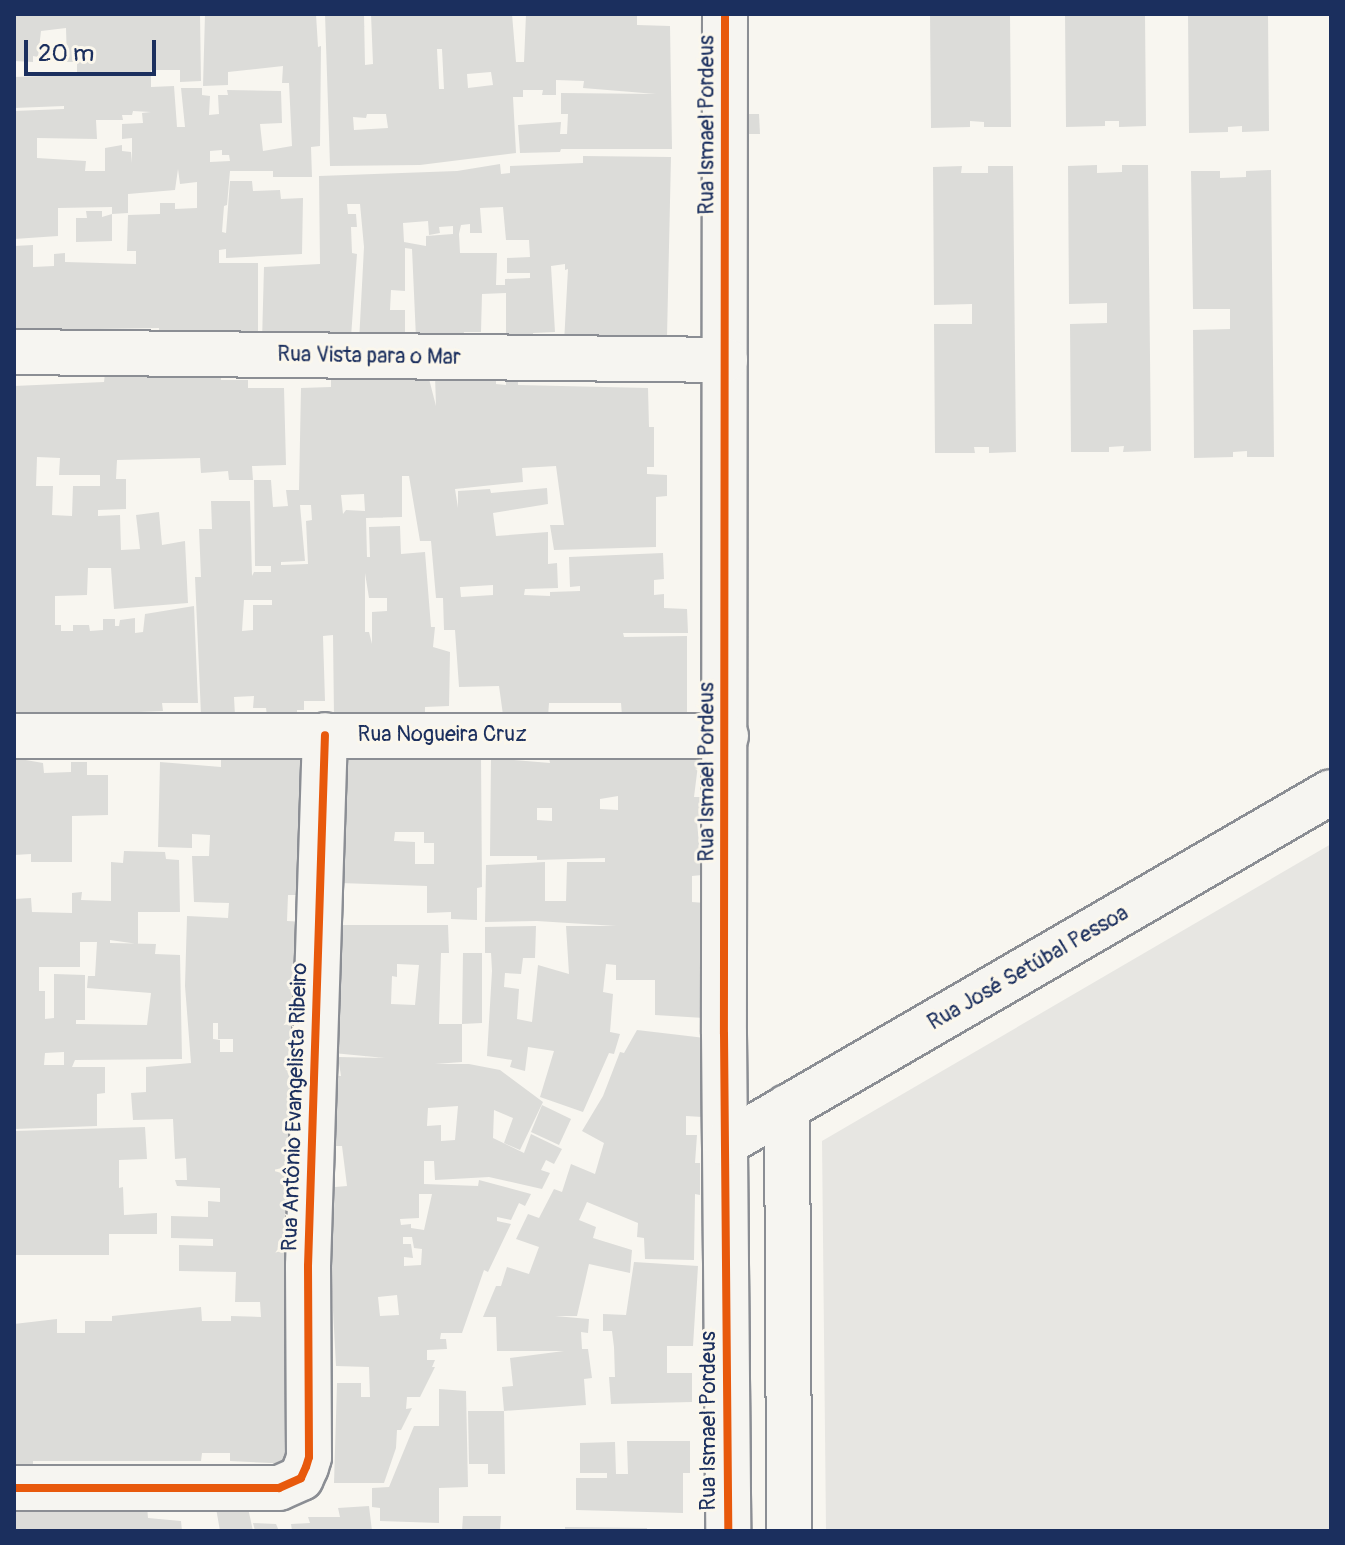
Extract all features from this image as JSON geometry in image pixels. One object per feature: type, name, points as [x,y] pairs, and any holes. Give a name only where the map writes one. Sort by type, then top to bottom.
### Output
[{"type":"street","name":"Rua Ismael Pordeus","points":[[725,14],[728,1531]]},
{"type":"street","name":"Rua Vista para o Mar","points":[[14,352],[725,360]]},
{"type":"street","name":"Rua Antônio Evangelista Ribeiro","points":[[14,1488],[279,1488],[301,1478],[309,1457],[308,1266],[325,735]]},
{"type":"street","name":"Rua Nogueira Cruz","points":[[14,736],[726,736]]},
{"type":"street","name":"Rua José Setúbal Pessoa","points":[[726,1143],[1331,792]]},
{"type":"street","points":[[787,1107],[789,1531]]},
{"type":"shaded area","points":[[1331,844],[1331,1531],[826,1531],[822,1141]]},
{"type":"building","points":[[14,14],[200,14],[201,81],[180,82],[180,70],[151,70],[151,87],[174,86],[177,127],[185,127],[181,88],[202,88],[202,95],[210,96],[209,115],[219,114],[218,95],[228,95],[227,90],[281,91],[282,123],[260,124],[263,151],[292,146],[289,83],[282,83],[283,66],[228,72],[228,85],[203,86],[205,14],[316,14],[318,47],[321,46],[320,146],[311,147],[312,177],[273,177],[273,171],[230,171],[222,232],[226,233],[230,181],[252,181],[253,191],[280,190],[281,199],[303,198],[302,254],[226,258],[226,249],[219,250],[219,263],[258,263],[258,340],[159,338],[159,328],[99,329],[99,335],[67,335],[67,330],[14,333],[14,246],[33,245],[33,267],[54,266],[54,254],[65,253],[65,262],[136,264],[136,251],[127,251],[128,215],[160,214],[160,203],[175,203],[175,209],[197,208],[197,182],[180,184],[178,169],[175,190],[128,194],[128,213],[112,214],[112,207],[58,208],[58,236],[14,239],[14,111],[64,109],[64,106],[14,108],[14,77],[77,75],[77,62],[67,62],[66,28],[41,31],[38,57],[33,56],[33,62],[14,61]],"holes":[[[133,111],[151,112],[142,113],[143,123],[122,124],[122,139],[132,138],[132,163],[131,152],[122,151],[122,145],[105,148],[105,171],[85,171],[86,161],[37,158],[37,138],[97,139],[96,120],[123,120],[122,115],[132,115]],[[222,150],[222,155],[229,155],[230,161],[210,162],[210,151]]]},
{"type":"building","points":[[325,14],[364,14],[365,65],[373,64],[371,14],[512,14],[516,62],[524,62],[526,14],[637,14],[637,25],[670,26],[672,149],[561,149],[560,152],[520,153],[518,125],[561,122],[560,134],[567,134],[568,114],[561,114],[561,93],[656,94],[583,88],[584,81],[556,80],[556,95],[542,95],[543,90],[523,90],[523,97],[513,97],[516,153],[420,165],[330,166]],"holes":[[[437,49],[442,49],[444,89],[439,89]],[[491,72],[493,85],[468,88],[467,74]],[[367,114],[386,114],[388,128],[354,130],[353,117],[366,118]]]},
{"type":"building","points":[[930,14],[1010,14],[1011,127],[984,127],[984,122],[970,121],[970,127],[931,128]]},
{"type":"building","points":[[1065,14],[1145,14],[1146,126],[1119,127],[1119,121],[1105,121],[1105,126],[1066,127]]},
{"type":"building","points":[[1188,14],[1268,14],[1269,131],[1242,132],[1242,126],[1228,127],[1228,132],[1189,133]]},
{"type":"building","points":[[740,114],[759,114],[760,134],[740,134]]},
{"type":"building","points":[[583,156],[671,157],[667,337],[564,343],[568,269],[565,270],[565,264],[551,266],[555,332],[533,333],[533,342],[506,343],[506,293],[482,294],[481,332],[464,332],[463,338],[416,338],[412,249],[405,248],[405,291],[391,290],[390,310],[405,310],[405,342],[359,342],[364,247],[360,204],[347,204],[348,214],[356,214],[357,227],[351,227],[352,253],[357,254],[351,337],[262,341],[264,267],[320,264],[319,176],[457,171],[500,164],[501,174],[510,173],[510,166],[583,163]],"holes":[[[503,207],[506,240],[529,240],[530,257],[507,258],[507,273],[530,273],[530,278],[505,279],[505,285],[496,285],[497,253],[460,253],[459,234],[461,225],[470,224],[470,233],[482,233],[480,208]],[[428,221],[429,235],[440,233],[439,227],[453,226],[453,234],[426,236],[426,246],[404,242],[403,223]]]},
{"type":"building","points":[[1097,165],[1097,173],[1122,172],[1122,165],[1148,165],[1151,451],[1123,452],[1124,446],[1109,447],[1109,452],[1071,452],[1070,324],[1107,323],[1107,303],[1069,304],[1068,166]]},
{"type":"building","points":[[962,166],[961,173],[988,173],[988,166],[1013,166],[1016,452],[989,453],[989,447],[974,447],[975,453],[935,453],[934,324],[972,324],[972,304],[934,305],[933,167]]},
{"type":"building","points":[[1271,170],[1274,457],[1247,457],[1247,451],[1233,452],[1233,457],[1194,458],[1193,330],[1230,329],[1230,309],[1193,309],[1191,171],[1220,171],[1220,178],[1246,177],[1246,171]]},
{"type":"building","points":[[86,211],[102,211],[102,217],[112,214],[112,241],[76,242],[76,218],[87,218]]},
{"type":"building","points":[[105,373],[221,375],[221,380],[248,380],[248,388],[284,388],[286,465],[252,466],[253,480],[229,480],[228,471],[201,473],[200,458],[117,460],[116,479],[126,479],[126,509],[98,510],[98,516],[120,515],[121,550],[140,549],[136,515],[159,512],[162,545],[185,541],[188,603],[114,609],[111,568],[88,568],[87,595],[55,596],[55,625],[61,625],[61,631],[73,631],[73,625],[89,625],[90,631],[103,630],[103,619],[115,619],[115,626],[119,626],[120,620],[135,618],[135,633],[143,632],[145,614],[194,606],[198,703],[162,703],[163,711],[139,712],[139,716],[92,717],[92,713],[14,715],[14,386],[104,382]],"holes":[[[37,457],[60,458],[59,475],[100,475],[100,486],[73,486],[72,516],[52,515],[53,486],[36,486]]]},
{"type":"building","points":[[428,375],[436,406],[435,376],[496,377],[496,384],[506,385],[506,378],[518,377],[518,385],[648,388],[649,427],[654,427],[654,467],[647,467],[647,474],[667,475],[667,496],[656,497],[656,547],[554,550],[550,525],[564,525],[556,466],[522,468],[523,482],[455,489],[458,508],[458,491],[490,489],[491,493],[547,488],[548,504],[493,513],[496,536],[548,532],[548,564],[557,563],[558,588],[525,589],[524,595],[550,596],[550,592],[580,591],[580,586],[570,587],[569,557],[663,553],[664,579],[654,580],[654,595],[664,594],[664,608],[687,609],[688,633],[623,633],[624,637],[687,636],[687,715],[622,716],[621,703],[549,703],[548,717],[503,715],[499,686],[459,687],[455,630],[444,630],[443,598],[436,598],[431,541],[420,541],[409,476],[402,476],[402,517],[366,518],[367,557],[370,557],[369,527],[400,526],[401,554],[425,552],[431,627],[435,627],[433,647],[450,652],[449,706],[425,707],[425,716],[334,717],[333,635],[323,636],[325,701],[304,701],[304,710],[297,710],[297,716],[267,716],[266,708],[253,708],[254,696],[234,697],[235,715],[201,715],[195,577],[201,577],[199,529],[212,529],[211,501],[250,501],[252,576],[254,572],[271,572],[271,566],[255,566],[254,480],[271,480],[273,507],[288,506],[286,490],[299,490],[301,388],[331,387],[331,377]],"holes":[[[364,494],[365,511],[346,510],[343,514],[341,495]],[[300,505],[311,505],[312,520],[306,521],[308,564],[281,565],[281,562],[305,561]],[[365,573],[369,598],[387,598],[387,611],[372,612],[372,644],[369,632],[365,632]],[[493,585],[493,595],[461,597],[460,587]],[[244,600],[272,600],[272,605],[253,605],[253,630],[242,631]]]},
{"type":"building","points":[[367,749],[481,755],[482,887],[477,888],[477,920],[451,919],[451,912],[427,913],[427,886],[340,883],[344,758],[368,759]],"holes":[[[395,832],[424,832],[424,843],[434,843],[434,864],[415,864],[415,842],[394,841]]]},
{"type":"building","points":[[601,754],[627,754],[626,759],[664,759],[664,754],[699,757],[694,797],[705,797],[705,823],[697,822],[702,875],[692,876],[692,902],[705,903],[704,1018],[655,1015],[655,980],[616,980],[616,965],[606,964],[603,992],[613,994],[610,1032],[620,1034],[614,1054],[609,1053],[583,1112],[540,1097],[554,1051],[528,1047],[525,1071],[510,1067],[512,1060],[487,1056],[492,971],[491,953],[485,953],[485,927],[536,926],[535,958],[523,958],[521,974],[505,973],[504,987],[519,989],[517,1019],[532,1022],[538,965],[569,974],[566,926],[616,926],[537,921],[485,922],[486,865],[545,862],[545,901],[566,901],[567,862],[605,862],[605,858],[537,860],[537,856],[490,856],[491,758],[550,763],[549,758],[601,759]],"holes":[[[618,796],[618,810],[600,809],[600,799]],[[537,808],[552,808],[552,821],[537,820]]]},
{"type":"building","points":[[14,758],[43,763],[44,773],[71,772],[71,762],[87,762],[87,775],[108,775],[108,815],[72,816],[72,862],[31,862],[31,854],[14,855]]},
{"type":"building","points":[[221,760],[304,760],[304,857],[299,857],[299,895],[288,895],[287,921],[305,922],[300,989],[294,989],[293,1009],[299,1009],[303,1062],[292,1062],[294,1464],[230,1461],[230,1453],[202,1453],[201,1461],[33,1461],[33,1468],[14,1468],[14,1324],[57,1319],[57,1333],[85,1333],[85,1321],[112,1321],[112,1316],[201,1307],[202,1321],[231,1321],[231,1316],[261,1317],[260,1302],[235,1302],[236,1272],[179,1271],[179,1245],[213,1246],[213,1239],[171,1238],[171,1216],[208,1217],[208,1201],[220,1202],[220,1188],[177,1186],[175,1180],[187,1180],[186,1158],[175,1159],[173,1119],[133,1120],[131,1093],[146,1092],[146,1067],[191,1063],[185,986],[187,916],[228,918],[229,903],[194,902],[192,856],[209,856],[210,835],[192,834],[192,848],[158,847],[160,762],[221,767]],"holes":[[[213,1023],[218,1023],[218,1039],[233,1039],[233,1052],[220,1052],[220,1040],[213,1039]]]},
{"type":"building","points":[[124,851],[165,852],[166,859],[179,860],[180,912],[138,912],[138,944],[156,944],[155,954],[180,955],[182,1059],[75,1060],[72,1067],[105,1067],[105,1093],[97,1094],[97,1126],[14,1129],[14,899],[31,898],[32,912],[72,913],[72,893],[82,892],[81,900],[111,901],[111,862],[123,863]],"holes":[[[80,942],[97,942],[95,976],[88,976],[87,988],[151,993],[147,1025],[76,1024],[76,1020],[85,1020],[85,975],[54,974],[54,1018],[45,1019],[45,991],[39,991],[39,967],[80,967]],[[64,1052],[64,1065],[44,1065],[45,1053]]]},
{"type":"building","points":[[338,925],[448,925],[449,953],[441,953],[439,1024],[462,1024],[462,1062],[435,1064],[469,1064],[500,1070],[543,1102],[520,1150],[504,1143],[513,1118],[494,1110],[493,1138],[524,1153],[531,1134],[562,1149],[554,1164],[546,1160],[541,1170],[550,1173],[542,1189],[489,1177],[435,1180],[434,1161],[424,1161],[424,1184],[478,1186],[479,1180],[531,1194],[525,1206],[519,1203],[511,1220],[497,1217],[497,1221],[511,1224],[488,1272],[484,1270],[462,1333],[441,1333],[440,1339],[446,1339],[447,1349],[427,1350],[427,1360],[435,1360],[432,1367],[435,1367],[420,1397],[407,1397],[406,1409],[412,1408],[401,1430],[397,1430],[396,1448],[384,1483],[334,1483],[337,1383],[361,1383],[361,1397],[370,1397],[369,1367],[336,1366],[331,1273],[335,1187],[347,1186],[342,1146],[331,1146],[336,1094],[327,1095],[327,1075],[341,1076],[338,1057],[385,1058],[333,1053]],"holes":[[[397,964],[419,965],[415,1005],[391,1004],[392,976],[397,977]],[[458,1106],[455,1140],[441,1141],[441,1125],[427,1126],[428,1108]],[[419,1194],[432,1194],[424,1230],[411,1228],[411,1224],[401,1225],[400,1219],[419,1218]],[[403,1237],[412,1237],[414,1248],[422,1249],[421,1265],[404,1266],[404,1257],[413,1258],[411,1244],[403,1244]],[[397,1295],[399,1315],[380,1316],[378,1297]]]},
{"type":"building","points":[[463,953],[482,953],[482,1023],[462,1024]]},
{"type":"building","points":[[637,1030],[705,1038],[702,1117],[686,1116],[686,1135],[697,1135],[695,1163],[700,1163],[700,1195],[695,1194],[694,1260],[645,1259],[644,1238],[637,1237],[638,1223],[587,1202],[579,1220],[596,1227],[593,1238],[632,1250],[630,1273],[589,1264],[577,1316],[555,1316],[589,1319],[588,1333],[581,1332],[582,1349],[588,1349],[592,1378],[584,1379],[586,1405],[504,1411],[502,1387],[513,1386],[510,1358],[564,1351],[497,1351],[496,1317],[483,1317],[496,1286],[501,1286],[507,1267],[529,1274],[539,1247],[516,1239],[528,1214],[539,1218],[554,1189],[562,1192],[571,1164],[595,1174],[604,1143],[582,1131],[603,1096],[620,1052],[624,1053]]},
{"type":"building","points":[[542,1105],[571,1119],[559,1145],[531,1132]]},
{"type":"building","points":[[145,1127],[147,1159],[119,1160],[119,1188],[123,1187],[124,1215],[157,1213],[157,1234],[109,1234],[109,1255],[14,1255],[14,1131]]},
{"type":"building","points":[[634,1262],[698,1266],[693,1346],[667,1346],[667,1373],[692,1373],[692,1402],[611,1404],[609,1377],[615,1377],[614,1347],[612,1331],[603,1331],[603,1314],[626,1315]]},
{"type":"building","points":[[439,1389],[466,1391],[468,1487],[439,1488],[439,1523],[380,1521],[380,1508],[372,1507],[372,1488],[389,1487],[414,1426],[439,1426]]},
{"type":"building","points":[[468,1411],[504,1411],[505,1474],[488,1474],[488,1464],[469,1464]]},
{"type":"building","points":[[627,1441],[690,1441],[690,1473],[683,1473],[683,1513],[576,1510],[576,1478],[607,1478],[607,1473],[580,1473],[580,1443],[615,1442],[616,1474],[628,1474]]},
{"type":"building","points":[[14,1505],[147,1506],[148,1518],[181,1521],[182,1531],[14,1531]]},
{"type":"building","points":[[369,1506],[372,1531],[292,1531],[291,1524],[310,1523],[308,1517],[340,1517],[338,1508]]},
{"type":"building","points":[[216,1508],[248,1508],[253,1531],[220,1531]]},
{"type":"building","points":[[463,1516],[501,1516],[500,1531],[462,1531]]},
{"type":"building","points":[[253,1523],[276,1524],[279,1531],[255,1531]]},
{"type":"building","points":[[565,1527],[647,1528],[647,1531],[565,1531]]},
{"type":"cycle path","points":[[725,14],[724,1034],[728,1531]]},
{"type":"cycle path","points":[[14,1488],[279,1488],[301,1478],[306,1467],[309,1457],[308,1266],[325,735]]}]
